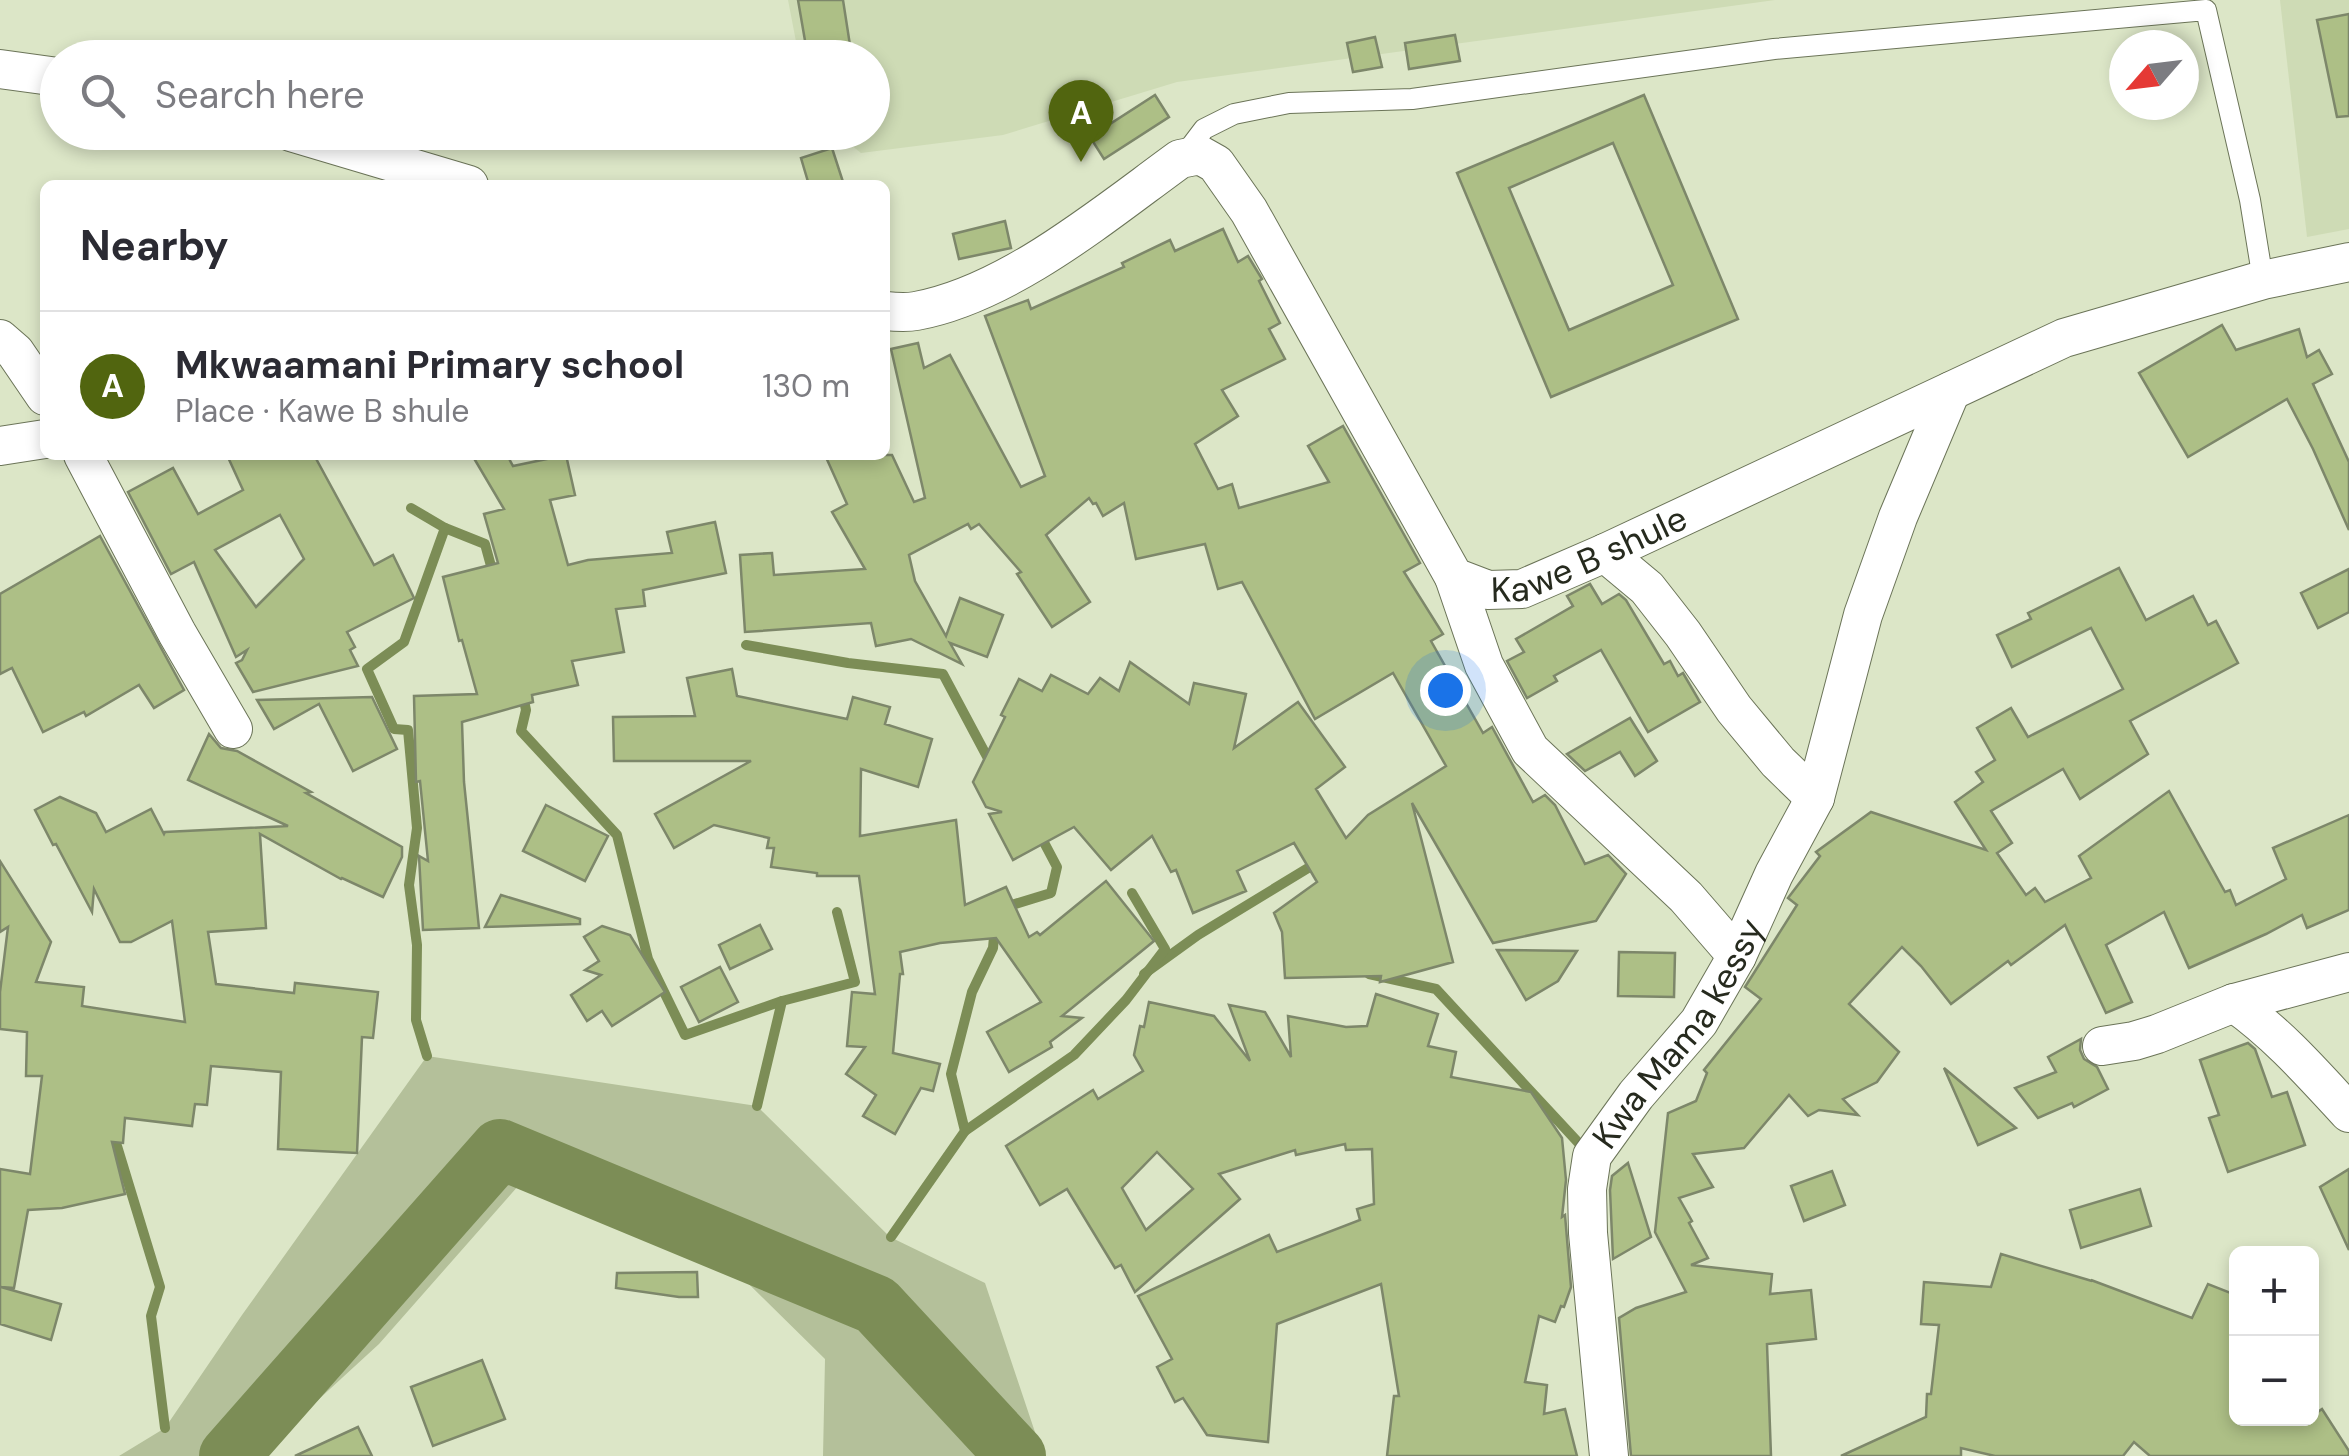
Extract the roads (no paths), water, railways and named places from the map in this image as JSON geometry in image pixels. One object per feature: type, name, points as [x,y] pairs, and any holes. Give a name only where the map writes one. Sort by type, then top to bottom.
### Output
[{"type":"street","points":[[0,68],[40,74]]},
{"type":"street","points":[[352,150],[451,180]]},
{"type":"street","name":"Kawe B shule","points":[[1180,159],[1200,155],[1216,164],[1249,212],[1454,577],[1488,590],[1522,589],[1605,553],[2064,338],[2263,280],[2349,262]]},
{"type":"street","points":[[890,311],[912,312],[963,299],[1054,250],[1180,159]]},
{"type":"street","points":[[0,339],[15,352],[40,389]]},
{"type":"street","name":"Kwa Mama kessy","points":[[1609,1456],[1588,1233],[1587,1189],[1592,1156],[1636,1095],[1699,1022],[1814,798],[1863,615],[1898,517],[1951,391]]},
{"type":"street","points":[[0,446],[40,440]]},
{"type":"street","points":[[85,460],[177,634],[233,728]]},
{"type":"street","points":[[1605,553],[1646,588],[1734,709],[1814,798]]},
{"type":"street","points":[[1454,577],[1484,665],[1530,750],[1686,897],[1736,956]]},
{"type":"street","points":[[2102,1046],[2134,1041],[2234,1003],[2349,972]]},
{"type":"street","points":[[2234,1003],[2294,1052],[2349,1113]]},
{"type":"lane","points":[[1180,159],[1204,129],[1234,114],[1288,103],[1412,100],[1774,50],[2206,10],[2250,200],[2263,280]]},
{"type":"waterway","points":[[411,508],[445,528],[404,642],[367,669],[394,729],[408,730],[417,828],[409,885],[417,945],[416,1020],[427,1056]]},
{"type":"waterway","points":[[445,528],[485,544],[494,577]]},
{"type":"waterway","points":[[746,645],[943,674],[991,764]]},
{"type":"waterway","points":[[522,691],[526,710],[521,731],[617,835],[648,959],[685,1035],[782,1001]]},
{"type":"waterway","points":[[1002,908],[1051,893],[1057,867],[1038,831]]},
{"type":"waterway","points":[[1144,974],[1198,935],[1318,862]]},
{"type":"waterway","points":[[965,1131],[1074,1055],[1126,1000],[1165,949],[1132,893]]},
{"type":"waterway","points":[[757,1106],[782,1001],[855,982],[837,912]]},
{"type":"waterway","points":[[891,1237],[965,1131],[951,1074],[972,992],[993,948],[995,926]]},
{"type":"waterway","points":[[1370,971],[1369,974],[1436,989],[1587,1152]]},
{"type":"waterway","points":[[102,1144],[117,1146],[160,1287],[151,1316],[165,1428]]},
{"type":"waterway","points":[[229,1456],[500,1149],[876,1305],[1016,1456]]},
{"type":"place","name":"Mkwaamani Primary school","points":[[1081,162]]}]
